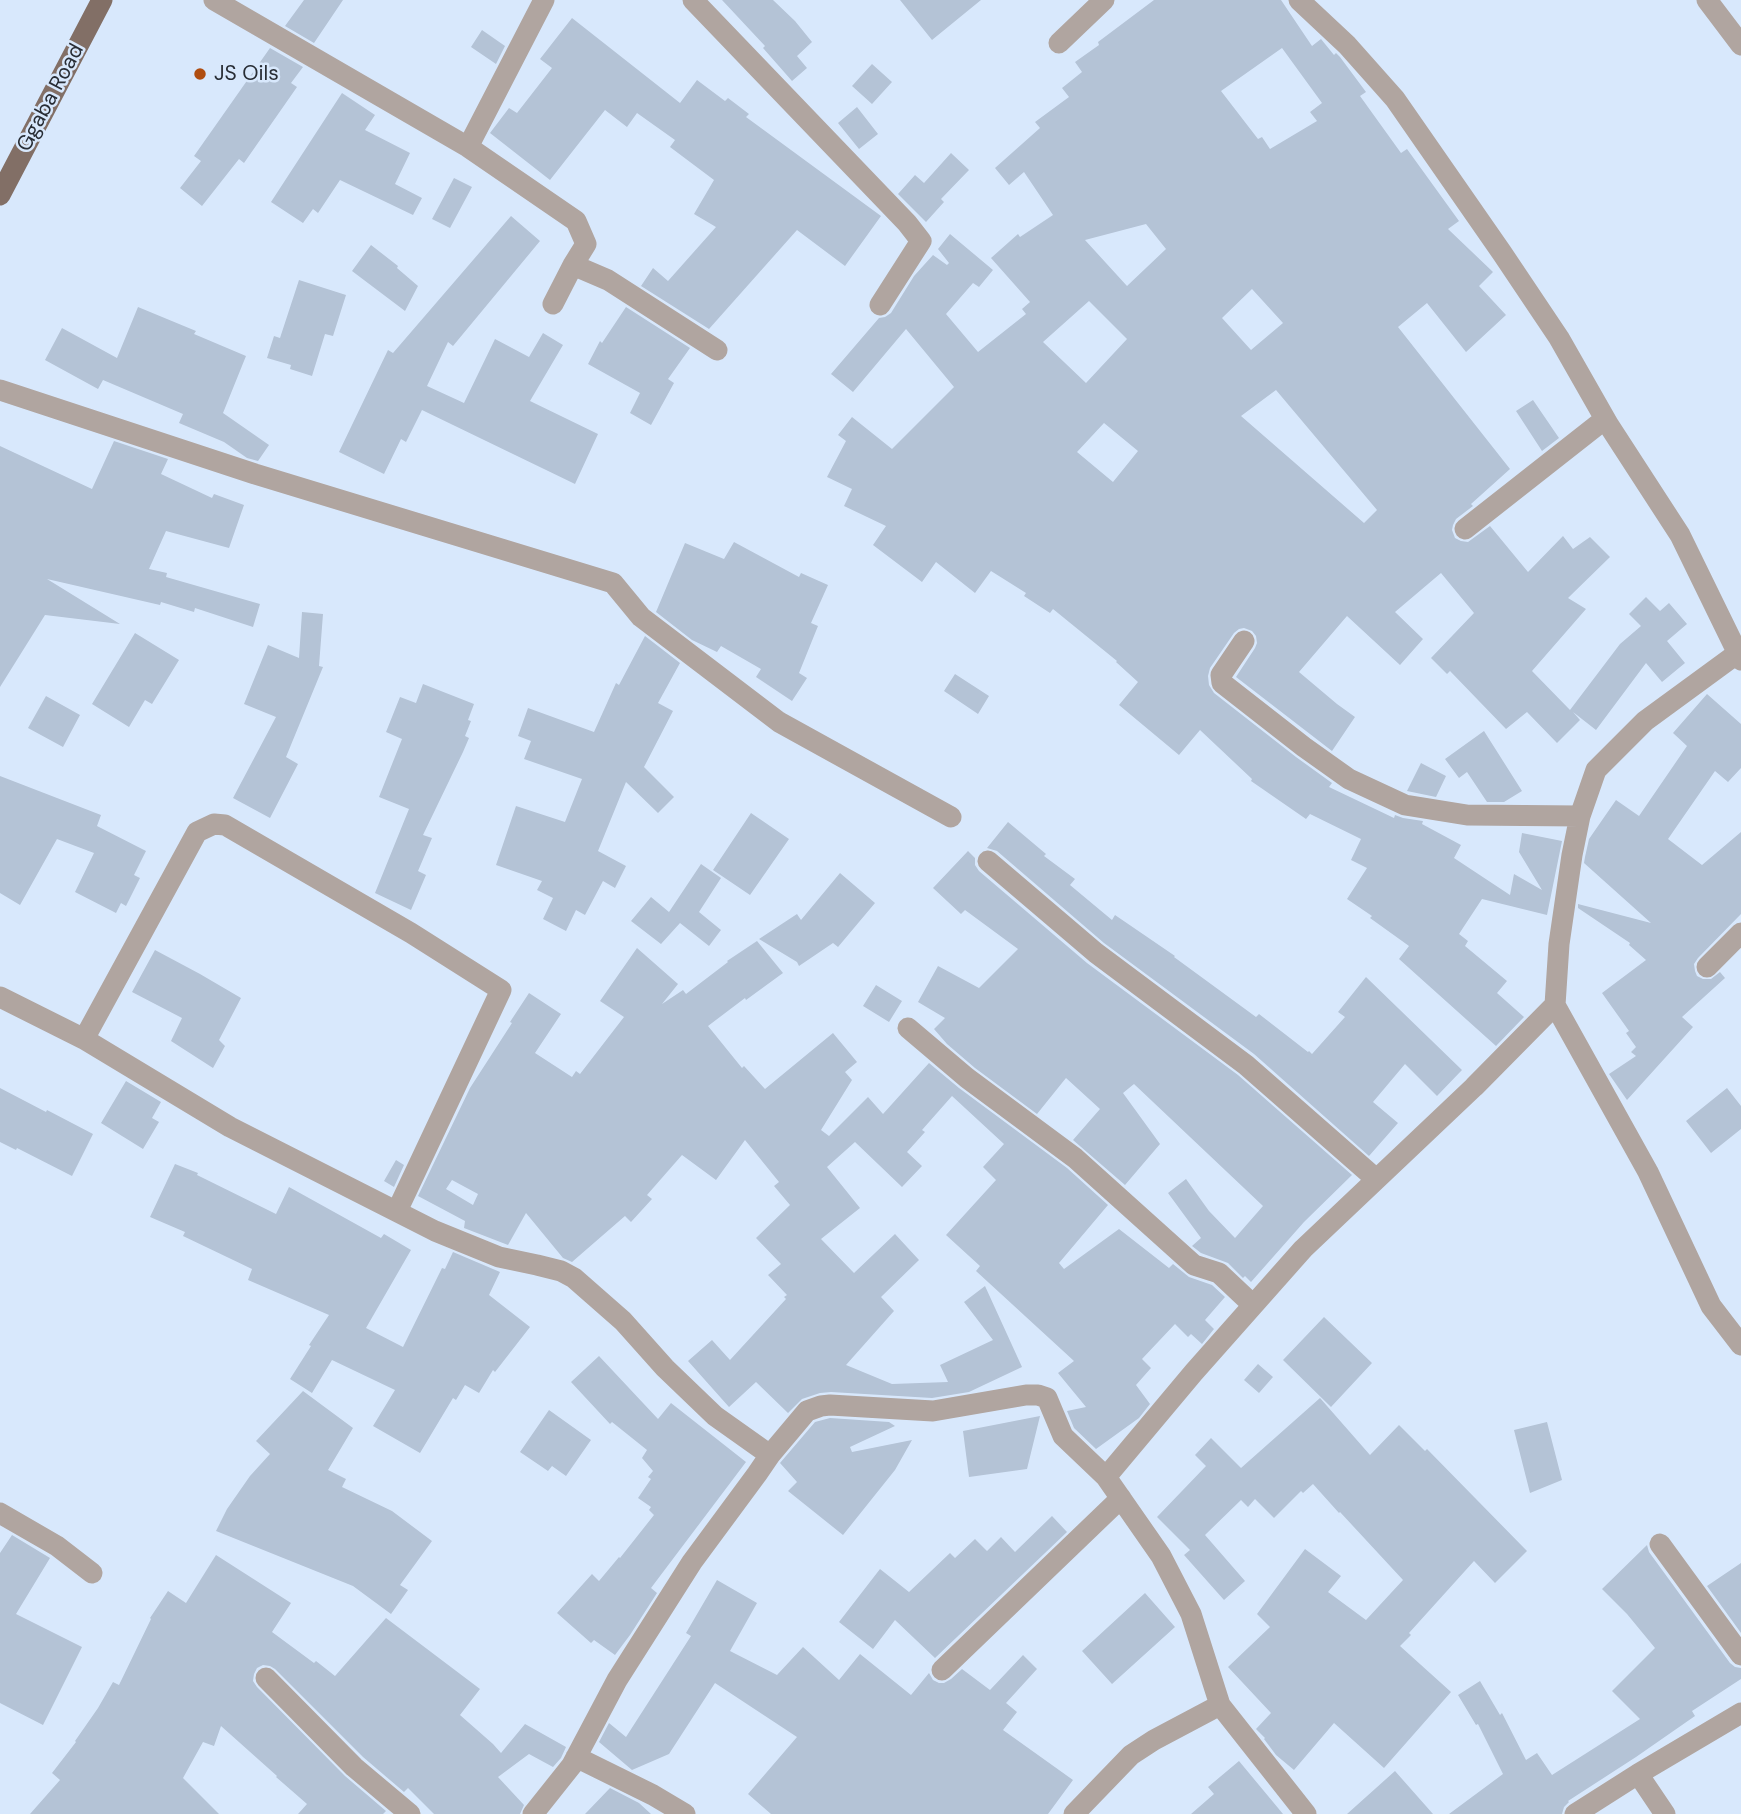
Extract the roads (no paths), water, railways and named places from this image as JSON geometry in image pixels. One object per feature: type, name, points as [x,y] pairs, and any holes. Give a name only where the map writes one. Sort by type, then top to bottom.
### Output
[{"type":"main road","name":"Ggaba Road","points":[[0,195],[102,0]]},
{"type":"street","points":[[214,0],[468,146],[576,221],[586,244],[553,304]]},
{"type":"street","points":[[468,146],[544,0]]},
{"type":"street","points":[[693,0],[907,223],[921,241],[880,304]]},
{"type":"street","points":[[1059,43],[1104,0]]},
{"type":"street","points":[[1298,0],[1347,45],[1395,99],[1502,253],[1559,338],[1605,419],[1680,534],[1739,656],[1645,721],[1596,770],[1580,816],[1572,855],[1559,944],[1555,1005],[1648,1172],[1712,1306],[1741,1345]]},
{"type":"street","points":[[1707,0],[1741,45]]},
{"type":"street","points":[[573,265],[608,280],[717,350]]},
{"type":"street","points":[[0,390],[268,478],[613,583],[640,617],[779,722],[951,817]]},
{"type":"street","points":[[1465,529],[1605,419]]},
{"type":"street","points":[[1244,641],[1221,675],[1222,683],[1349,779],[1405,805],[1468,815],[1580,816]]},
{"type":"street","points":[[83,1040],[197,832],[214,824],[225,825],[411,933],[502,990],[397,1211]]},
{"type":"street","points":[[988,861],[1096,953],[1246,1065],[1376,1179]]},
{"type":"street","points":[[1707,967],[1741,933]]},
{"type":"street","points":[[0,997],[83,1040],[230,1127],[435,1231],[499,1257],[561,1271],[574,1278],[623,1321],[665,1368],[715,1416],[770,1455]]},
{"type":"street","points":[[1106,1476],[1303,1249],[1474,1087],[1555,1005]]},
{"type":"street","points":[[908,1028],[967,1078],[1075,1158],[1194,1265],[1219,1273],[1253,1305]]},
{"type":"street","points":[[533,1814],[572,1765],[617,1680],[692,1562],[770,1455],[807,1411],[830,1405],[933,1411],[1026,1395],[1047,1398],[1063,1436],[1106,1476],[1161,1556],[1191,1614],[1220,1705],[1306,1814]]},
{"type":"street","points":[[942,1670],[1121,1498]]},
{"type":"street","points":[[0,1513],[57,1546],[92,1573]]},
{"type":"street","points":[[1660,1544],[1741,1654]]},
{"type":"street","points":[[266,1678],[354,1767],[410,1814]]},
{"type":"street","points":[[1074,1814],[1131,1755],[1153,1740],[1220,1705]]},
{"type":"street","points":[[1575,1814],[1741,1713]]},
{"type":"street","points":[[576,1757],[685,1814]]},
{"type":"street","points":[[1638,1774],[1665,1814]]},
{"type":"place","name":"JS Oils","points":[[200,74]]}]
